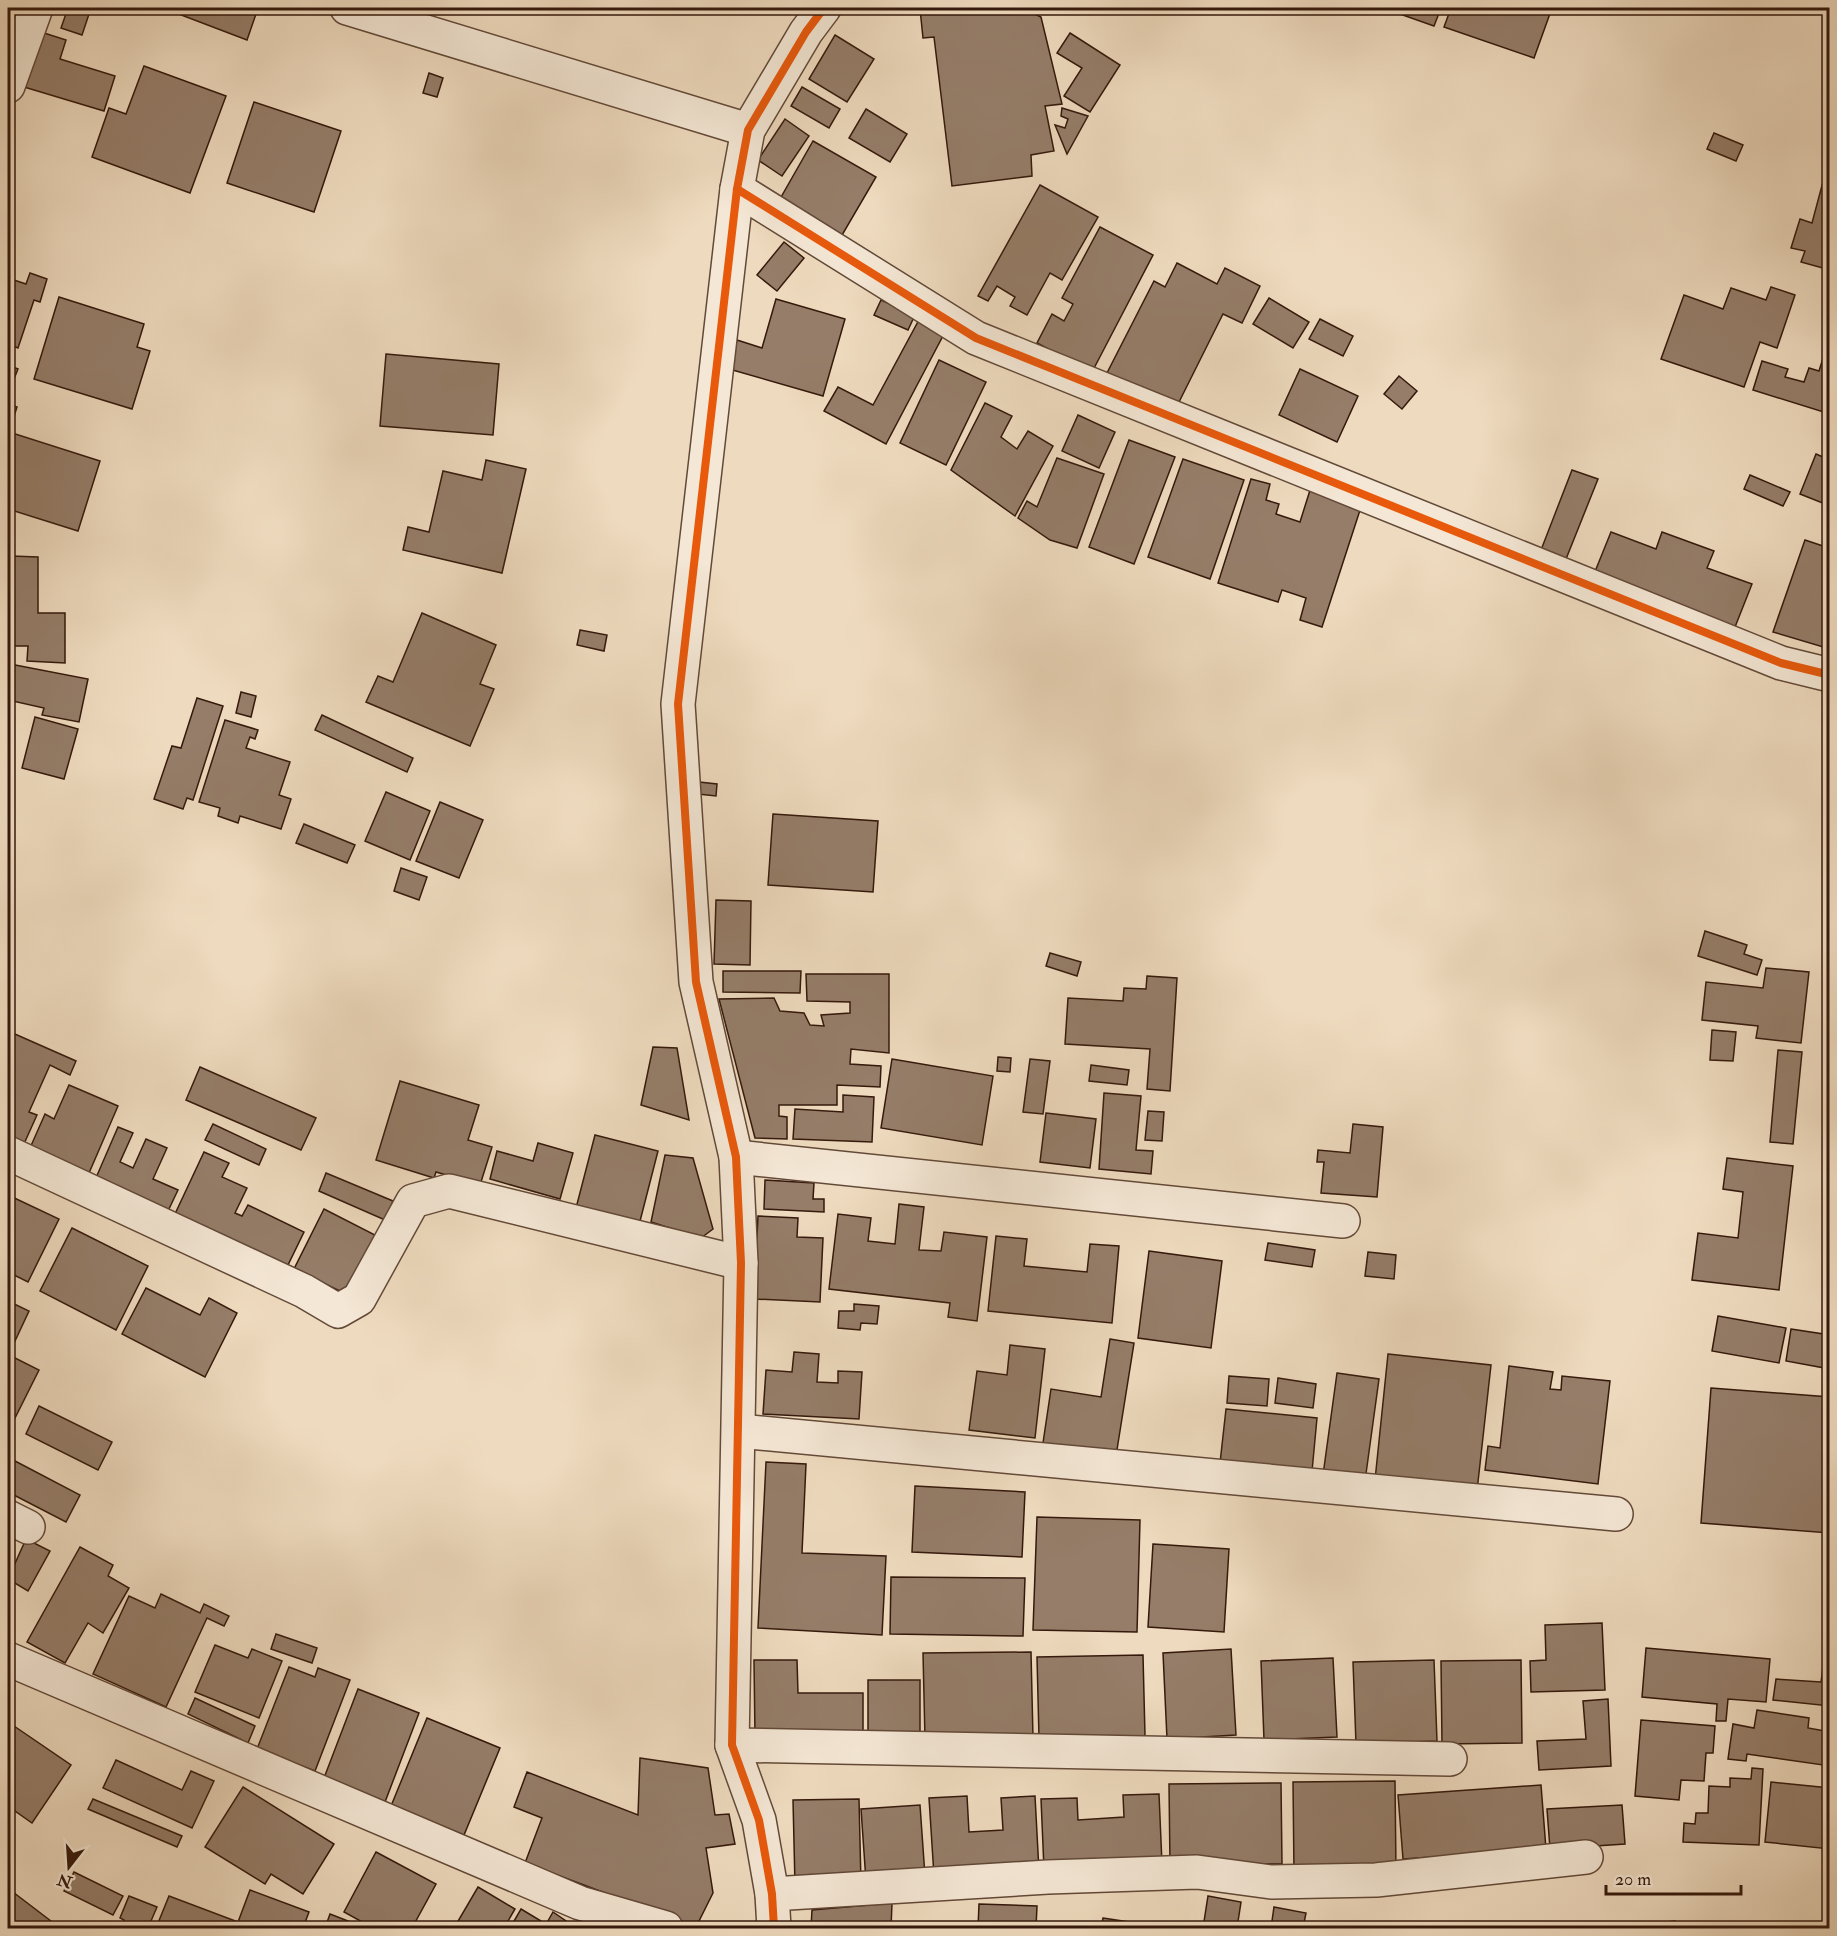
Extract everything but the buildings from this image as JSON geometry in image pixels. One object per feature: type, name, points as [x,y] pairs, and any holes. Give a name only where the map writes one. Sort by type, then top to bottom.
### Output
[{"type":"street","points":[[8,86],[36,8]]},
{"type":"street","points":[[347,8],[748,130]]},
{"type":"street","points":[[774,1929],[772,1894],[759,1820],[732,1745],[741,1263],[736,1157],[696,982],[678,704],[737,189],[748,130],[806,32],[825,8]]},
{"type":"street","points":[[737,189],[976,338],[1782,663],[1830,675]]},
{"type":"street","points":[[8,1153],[304,1291],[338,1311],[359,1299],[413,1201],[450,1191],[741,1263]]},
{"type":"street","points":[[736,1157],[1343,1221]]},
{"type":"street","points":[[739,1431],[1616,1514]]},
{"type":"street","points":[[8,1659],[580,1903],[666,1929]]},
{"type":"street","points":[[732,1745],[1450,1759]]},
{"type":"street","points":[[772,1894],[1048,1877],[1197,1872],[1270,1882],[1376,1880],[1586,1857]]},
{"type":"cycle path","points":[[774,1928],[772,1894],[759,1820],[732,1745],[741,1263],[736,1157],[696,982],[678,704],[737,189],[748,130],[806,32],[824,8]]},
{"type":"cycle path","points":[[737,189],[976,338],[1781,663],[1830,675]]}]
